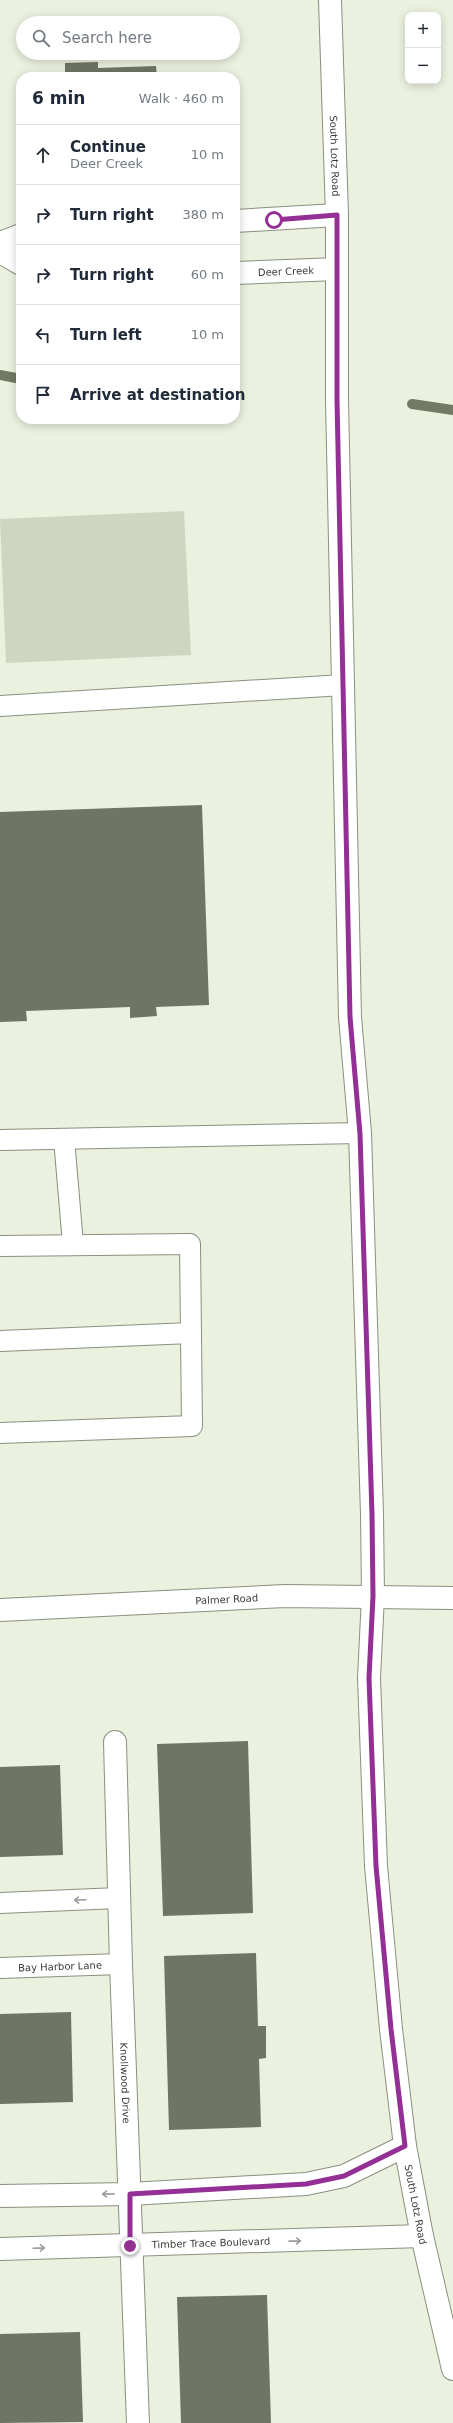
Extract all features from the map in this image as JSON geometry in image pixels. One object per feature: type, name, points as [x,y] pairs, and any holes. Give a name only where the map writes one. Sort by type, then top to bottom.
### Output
[{"type":"street","name":"South Lotz Road","points":[[330,0],[337,215],[337,408],[350,1017],[360,1134],[373,1596],[369,1678],[376,1866],[391,2029],[405,2146],[422,2236],[453,2369]]},
{"type":"street","points":[[240,221],[337,215]]},
{"type":"street","points":[[0,243],[16,237]]},
{"type":"street","points":[[0,252],[16,261]]},
{"type":"street","name":"Deer Creek","points":[[240,272],[337,269]]},
{"type":"street","name":"Palmer Road","points":[[0,1610],[285,1596],[453,1598]]},
{"type":"street","name":"Knollwood Drive","points":[[115,1742],[121,1964],[130,2194],[130,2246],[138,2423]]},
{"type":"street","points":[[0,2196],[130,2194],[306,2184],[344,2176],[405,2146]]},
{"type":"street","name":"Timber Trace Boulevard","points":[[0,2249],[422,2236]]},
{"type":"lane","points":[[0,706],[343,685]]},
{"type":"lane","points":[[0,1140],[360,1134]]},
{"type":"lane","points":[[64,1139],[73,1244]]},
{"type":"lane","points":[[0,1246],[73,1244],[190,1244],[192,1426],[0,1433]]},
{"type":"lane","points":[[0,1341],[191,1333]]},
{"type":"lane","points":[[0,1903],[119,1898]]},
{"type":"lane","name":"Bay Harbor Lane","points":[[0,1968],[121,1964]]},
{"type":"green space","points":[[184,511],[191,655],[6,663],[0,519]]},
{"type":"building","points":[[98,62],[98,68],[156,66],[157,72],[65,72],[65,63]]},
{"type":"building","points":[[202,805],[209,1005],[156,1007],[157,1016],[130,1018],[130,1007],[26,1011],[27,1021],[0,1022],[0,812]]},
{"type":"building","points":[[248,1741],[253,1913],[163,1916],[157,1744]]},
{"type":"building","points":[[60,1765],[63,1855],[0,1857],[0,1767]]},
{"type":"building","points":[[256,1953],[258,2026],[266,2026],[266,2058],[259,2059],[261,2127],[169,2130],[164,1956]]},
{"type":"building","points":[[71,2012],[73,2102],[0,2104],[0,2014]]},
{"type":"building","points":[[267,2295],[271,2423],[181,2423],[177,2297]]},
{"type":"building","points":[[80,2332],[83,2422],[0,2423],[0,2334]]},
{"type":"waterway","points":[[0,375],[16,378]]},
{"type":"waterway","points":[[412,404],[453,410]]},
{"type":"route","points":[[130,2246],[130,2194],[306,2184],[344,2176],[405,2146],[391,2029],[376,1866],[369,1678],[373,1596],[372,1514],[360,1134],[350,1017],[337,400],[337,215],[274,220]]}]
